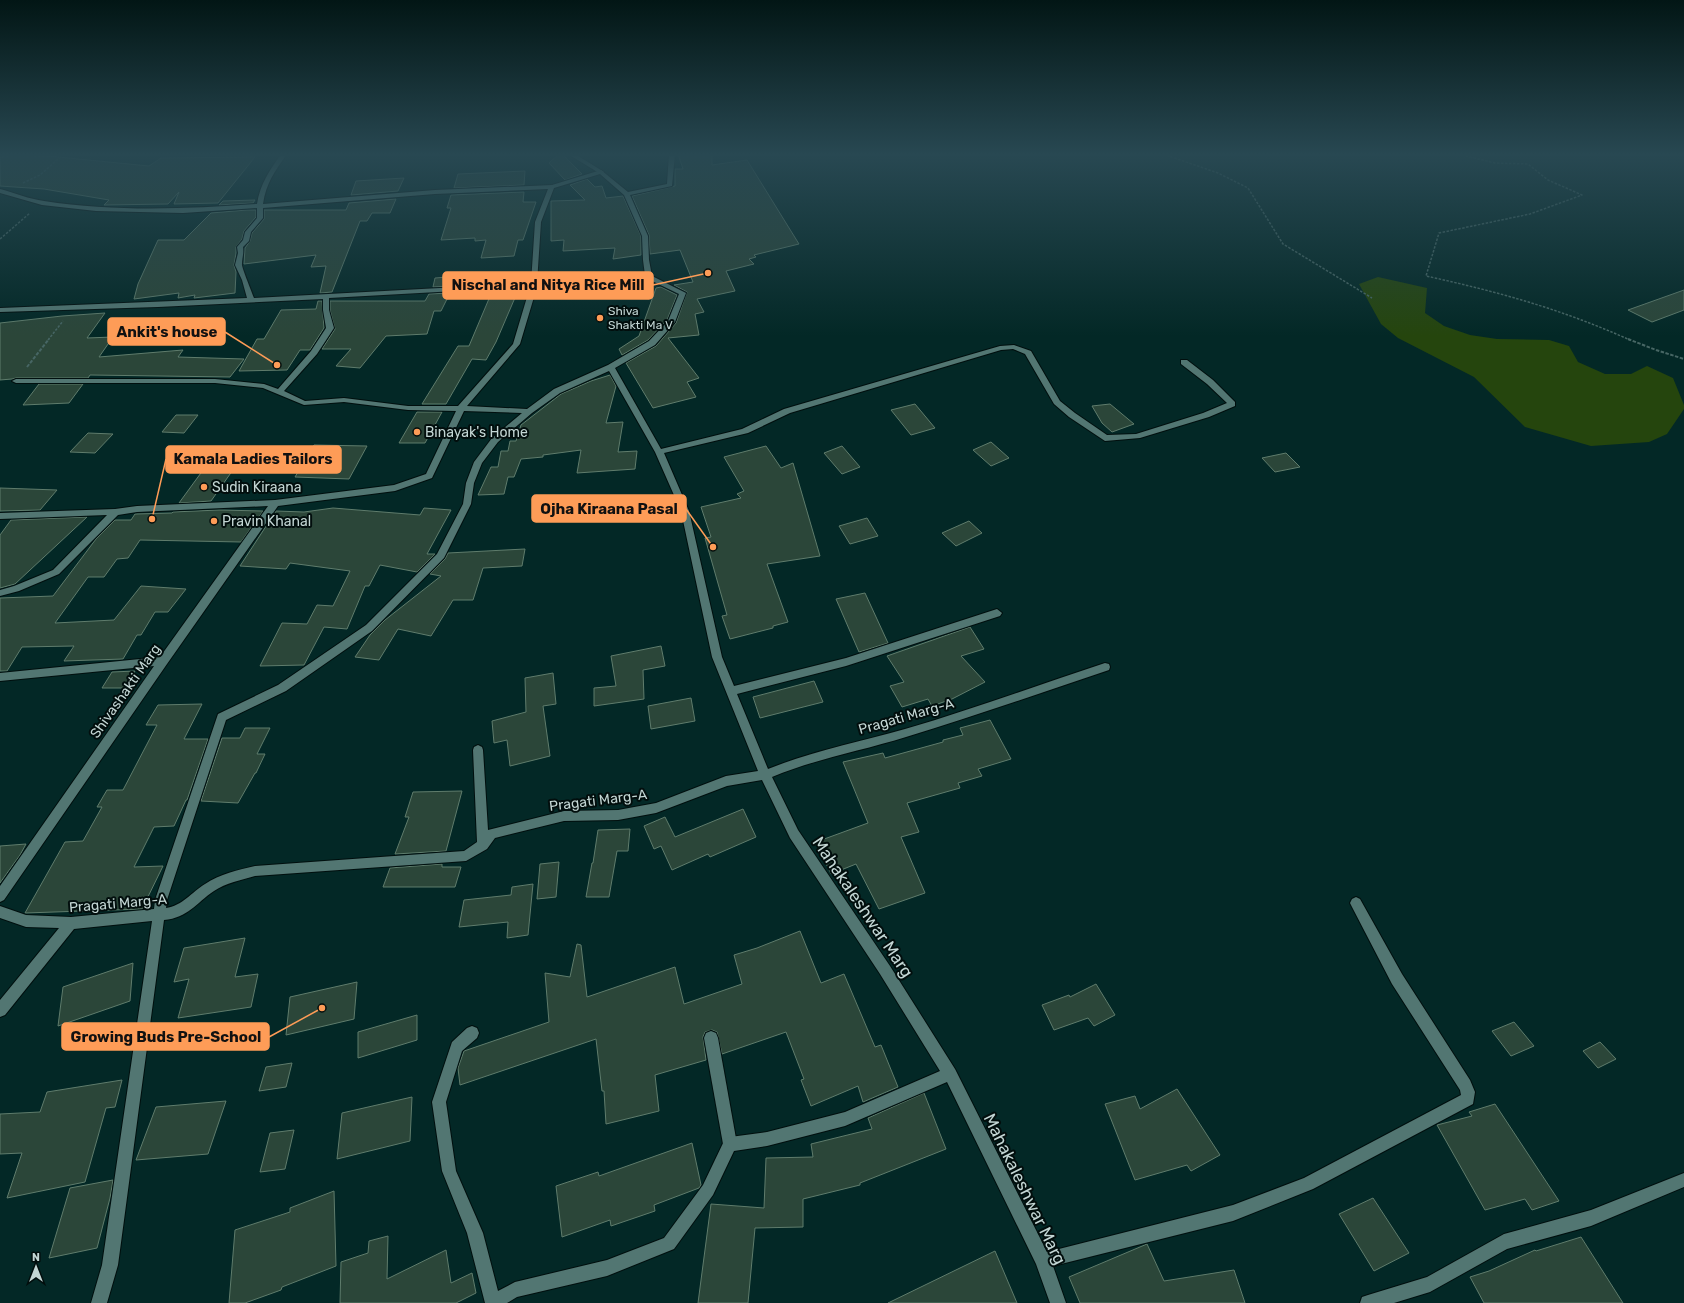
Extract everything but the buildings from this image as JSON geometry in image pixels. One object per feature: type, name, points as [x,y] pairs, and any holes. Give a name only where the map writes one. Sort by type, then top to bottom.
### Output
[{"type":"street","points":[[251,300],[245,280],[238,265],[241,253],[240,247],[246,241],[248,232],[260,218],[259,215]]},
{"type":"street","points":[[0,516],[115,512],[137,509],[275,503],[396,488],[429,476],[462,408],[516,344],[534,284],[538,222],[541,215]]},
{"type":"street","points":[[636,215],[645,236],[646,260],[649,277]]},
{"type":"street","points":[[0,310],[73,309],[251,300],[603,281],[649,277],[683,293],[671,322],[652,343],[610,367],[558,391],[530,411],[495,440],[478,462],[470,483],[467,504],[441,556],[369,628],[282,688],[222,717],[161,900],[110,1265],[98,1303]]},
{"type":"street","points":[[279,392],[314,352],[330,328],[326,310],[326,296]]},
{"type":"street","points":[[659,452],[745,431],[788,411],[1000,348],[1014,347],[1028,353],[1057,402],[1072,415],[1105,438],[1137,436],[1206,415],[1232,404],[1210,382],[1184,362]]},
{"type":"street","name":"Mahakaleshwar Marg","points":[[610,367],[659,452],[685,511],[717,657],[765,774],[794,834],[885,970],[950,1074],[1043,1261],[1058,1303]]},
{"type":"street","points":[[16,381],[215,380],[264,386],[304,403],[344,400],[408,408],[462,408],[530,411]]},
{"type":"street","name":"Shivashakti Marg","points":[[0,896],[275,503]]},
{"type":"street","points":[[0,593],[16,589],[56,572],[115,512]]},
{"type":"street","points":[[731,692],[846,662],[997,613]]},
{"type":"street","points":[[0,677],[163,661]]},
{"type":"street","name":"Pragati Marg-A","points":[[0,912],[26,921],[71,923],[159,915],[175,913],[210,887],[229,878],[255,871],[466,856],[483,845],[491,834],[564,816],[618,815],[656,808],[726,782],[765,774],[789,765],[920,728],[1019,697],[1105,667]]},
{"type":"street","points":[[478,750],[483,845]]},
{"type":"street","points":[[1043,1261],[1240,1210],[1308,1184],[1468,1099],[1468,1092],[1465,1085],[1397,979],[1356,903]]},
{"type":"street","points":[[0,1010],[71,923]]},
{"type":"street","points":[[472,1033],[456,1047],[439,1102],[449,1171],[475,1233],[492,1303],[515,1290],[607,1268],[669,1244],[708,1190],[730,1144],[711,1038]]},
{"type":"street","points":[[730,1144],[767,1139],[845,1119],[950,1074]]},
{"type":"street","points":[[1368,1303],[1430,1284],[1504,1242],[1591,1218],[1684,1180]]},
{"type":"path","points":[[0,239],[28,215]]},
{"type":"path","points":[[1265,215],[1283,244],[1372,298]]},
{"type":"path","points":[[1531,215],[1521,218],[1439,233],[1426,276],[1502,293],[1546,307],[1576,317],[1662,354],[1684,359]]},
{"type":"path","points":[[16,381],[73,309]]},
{"type":"green space","points":[[1378,277],[1427,288],[1425,313],[1444,326],[1470,335],[1497,339],[1549,340],[1569,346],[1578,362],[1605,374],[1631,374],[1647,366],[1673,378],[1684,405],[1684,409],[1667,434],[1649,442],[1591,446],[1525,427],[1474,377],[1398,338],[1381,324],[1359,284]]},
{"type":"place","name":"Nischal and Nitya Rice Mill","points":[[708,273]]},
{"type":"place","name":"Shiva Shakti Ma V","points":[[600,318]]},
{"type":"place","name":"Ankit's house","points":[[277,365]]},
{"type":"place","name":"Binayak's Home","points":[[417,432]]},
{"type":"place","name":"Sudin Kiraana","points":[[204,487]]},
{"type":"place","name":"Kamala Ladies Tailors","points":[[152,519]]},
{"type":"place","name":"Pravin Khanal","points":[[214,521]]},
{"type":"place","name":"Ojha Kiraana Pasal","points":[[713,547]]},
{"type":"place","name":"Growing Buds Pre-School","points":[[322,1008]]}]
